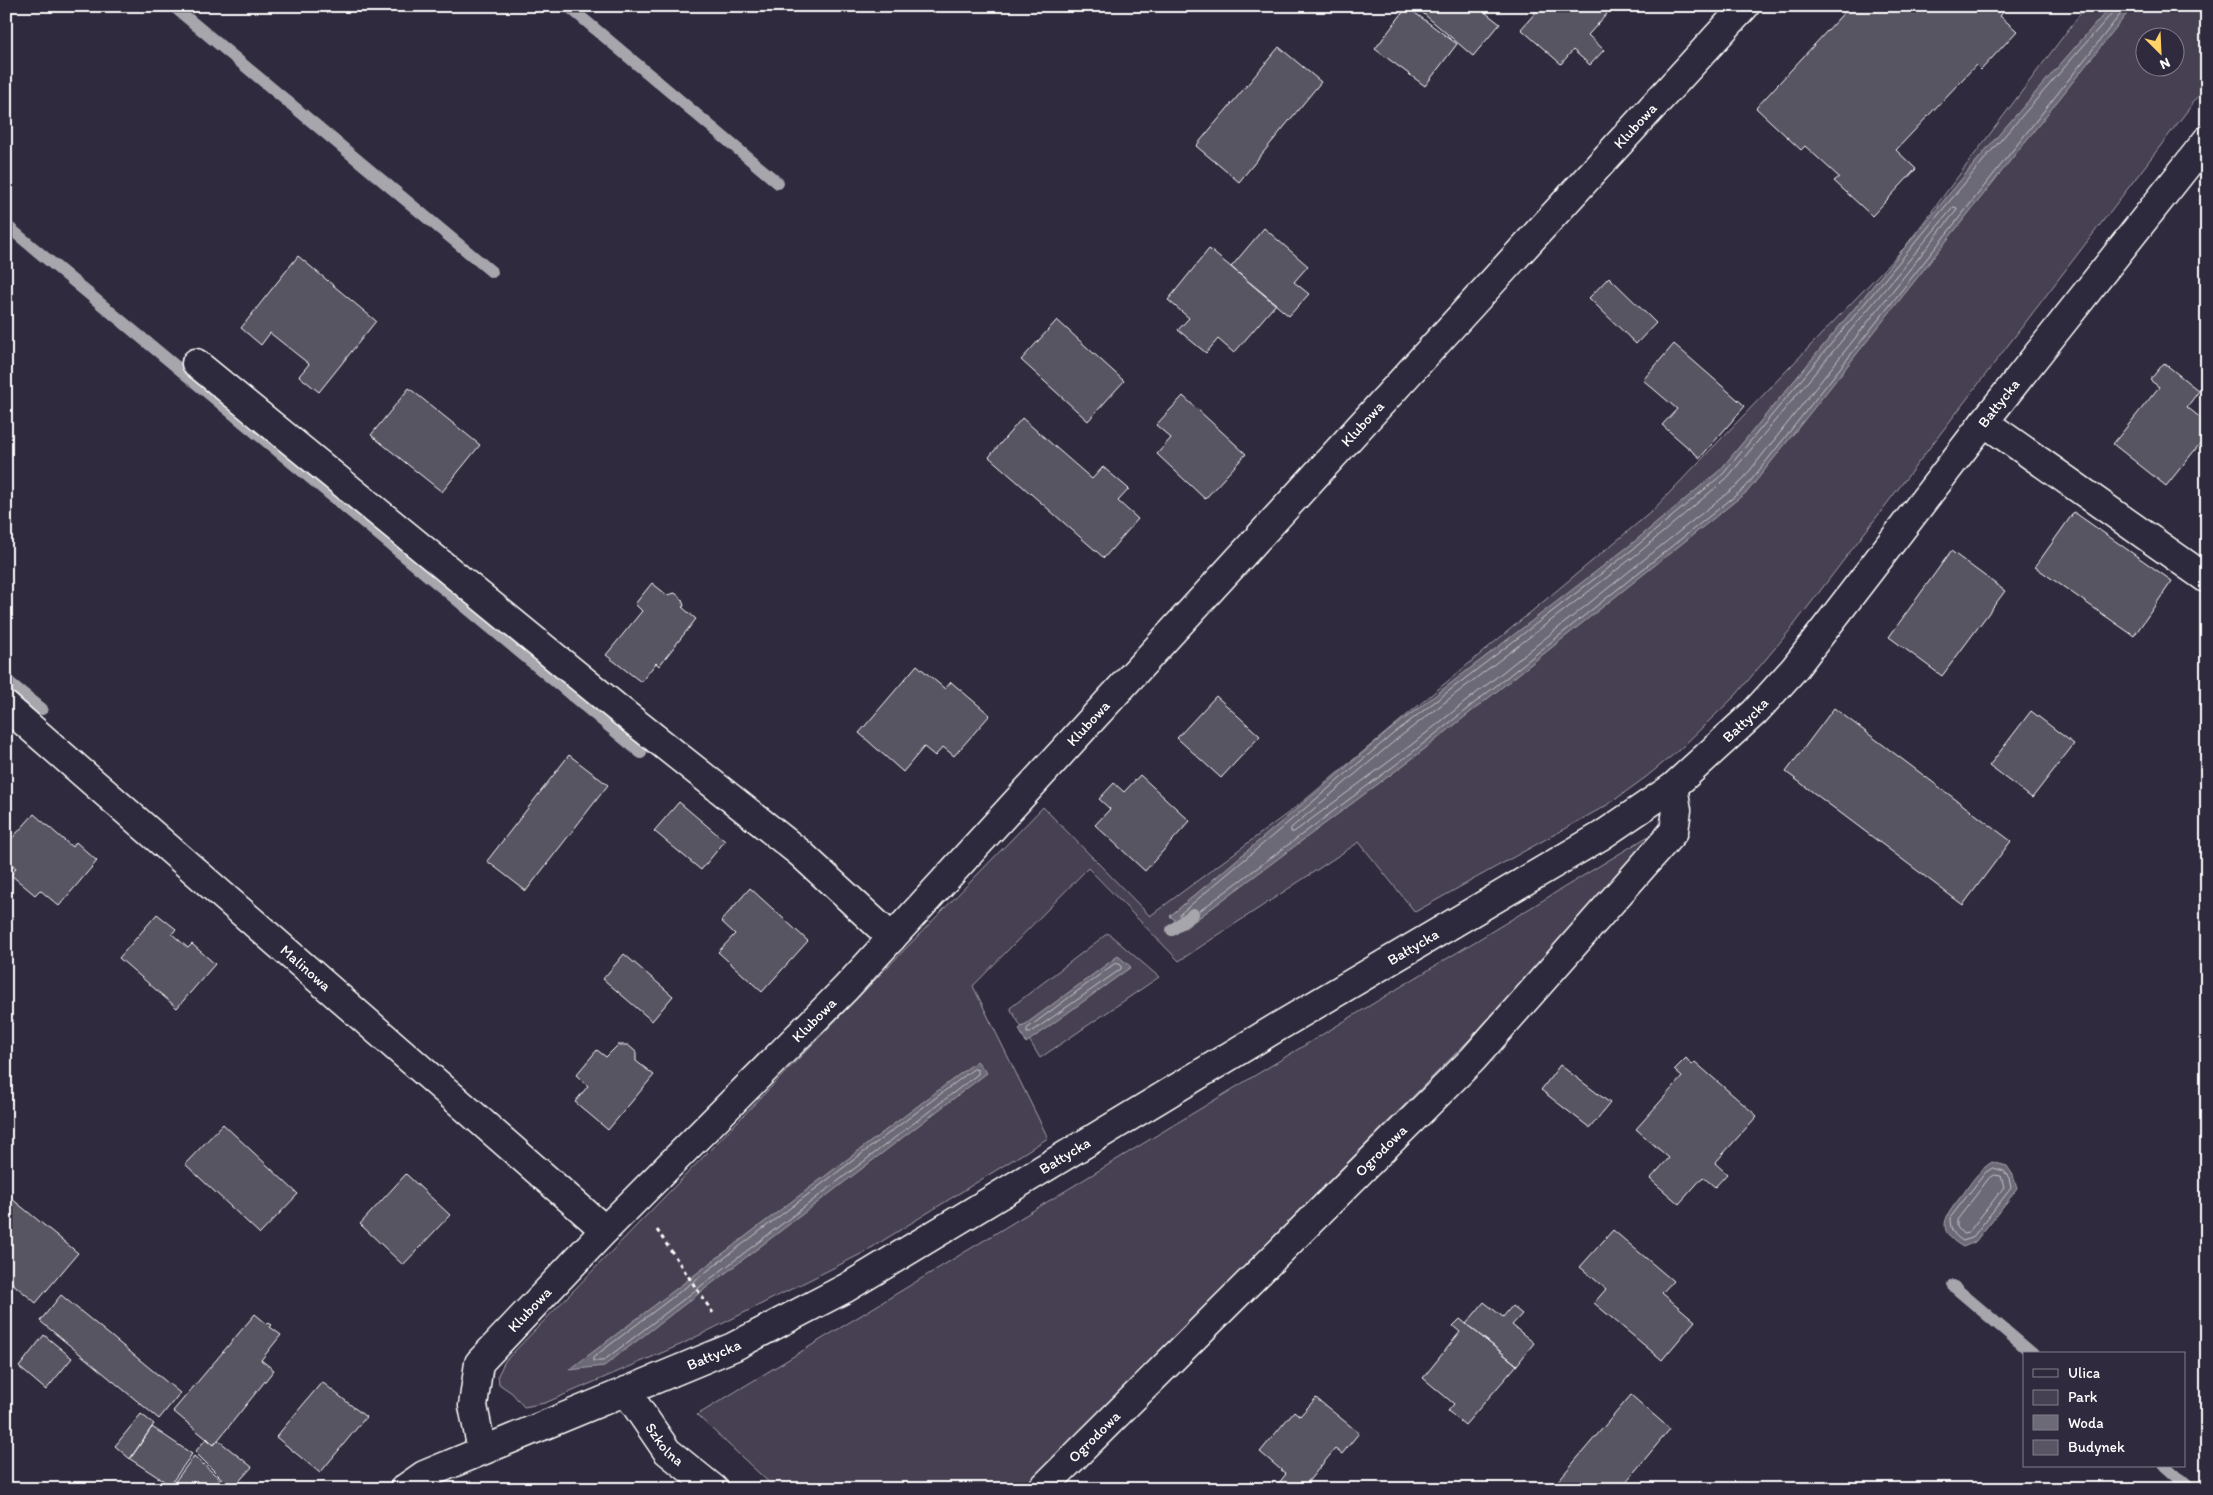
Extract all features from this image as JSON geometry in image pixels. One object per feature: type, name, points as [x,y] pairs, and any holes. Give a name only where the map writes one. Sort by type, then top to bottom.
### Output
[{"type":"street","name":"Klubowa","points":[[482,1450],[473,1406],[478,1363],[605,1230],[846,988],[1745,6]]},
{"type":"street","name":"Bałtycka","points":[[404,1489],[424,1475],[733,1347],[846,1288],[1276,1028],[1637,814],[1673,787],[1756,712],[1794,669],[1984,422],[2207,140]]},
{"type":"street","points":[[196,363],[616,707],[800,853],[892,938]]},
{"type":"street","points":[[1984,422],[2207,579]]},
{"type":"street","name":"Malinowa","points":[[6,706],[605,1230]]},
{"type":"street","name":"Ogrodowa","points":[[1042,1489],[1472,1059],[1674,832],[1677,810],[1673,787]]},
{"type":"street","name":"Szkolna","points":[[626,1391],[667,1451],[714,1489]]},
{"type":"path","points":[[637,1199],[683,1270],[703,1296]]},
{"type":"green space","points":[[2086,6],[2198,6],[2207,15],[2207,85],[1791,629],[1736,695],[1679,750],[1646,777],[1609,804],[1415,912],[1359,842],[1179,961],[1088,868],[973,986],[1048,1138],[863,1253],[680,1345],[545,1403],[524,1407],[512,1393],[499,1384],[498,1375],[505,1361],[1043,807],[1150,916],[1300,804],[1651,512],[1905,247]]},
{"type":"green space","points":[[1660,829],[1469,1040],[1024,1489],[776,1489],[697,1415]]},
{"type":"green space","points":[[1108,933],[1159,977],[1040,1058],[1010,1008]]},
{"type":"water","points":[[2111,6],[2133,6],[1748,491],[1417,755],[1185,928],[1170,916],[1390,730],[1629,546],[1720,470],[1989,146]]},
{"type":"water","points":[[1118,956],[1131,967],[1026,1043],[1019,1029]]},
{"type":"water","points":[[977,1061],[987,1073],[604,1366],[569,1370]]},
{"type":"water","points":[[1992,1162],[2007,1166],[2013,1175],[2017,1189],[1975,1242],[1963,1247],[1948,1234],[1945,1222],[1973,1180]]},
{"type":"building","points":[[1420,6],[1492,6],[1486,13],[1500,24],[1473,56],[1418,9]]},
{"type":"building","points":[[1529,6],[1599,6],[1607,14],[1588,35],[1604,50],[1590,65],[1573,50],[1561,64],[1521,29],[1536,12]]},
{"type":"building","points":[[1850,6],[2009,6],[2000,16],[2017,31],[1981,70],[1976,65],[1896,150],[1916,169],[1872,216],[1834,181],[1839,177],[1805,146],[1801,150],[1756,108]]},
{"type":"building","points":[[1407,7],[1457,44],[1425,86],[1375,49]]},
{"type":"building","points":[[1279,47],[1321,82],[1239,182],[1196,146]]},
{"type":"building","points":[[1264,228],[1308,266],[1294,282],[1309,294],[1289,316],[1231,267]]},
{"type":"building","points":[[1209,249],[1276,304],[1234,353],[1218,339],[1206,353],[1178,330],[1189,318],[1168,300]]},
{"type":"building","points":[[298,256],[376,321],[319,392],[299,376],[309,364],[270,333],[261,345],[241,328]]},
{"type":"building","points":[[1609,277],[1656,323],[1636,344],[1589,298]]},
{"type":"building","points":[[1057,320],[1124,381],[1088,421],[1021,360]]},
{"type":"building","points":[[1674,344],[1745,406],[1700,458],[1662,425],[1677,409],[1643,380]]},
{"type":"building","points":[[2164,363],[2199,391],[2187,407],[2207,423],[2207,435],[2166,486],[2113,444],[2159,387],[2150,380]]},
{"type":"building","points":[[409,388],[480,445],[442,492],[371,435]]},
{"type":"building","points":[[1183,396],[1246,454],[1205,499],[1157,454],[1171,438],[1156,425]]},
{"type":"building","points":[[1022,418],[1092,479],[1103,467],[1129,489],[1118,501],[1138,519],[1104,558],[989,457]]},
{"type":"building","points":[[2074,512],[2172,581],[2134,636],[2035,567]]},
{"type":"building","points":[[1951,551],[2005,591],[1942,676],[1889,637]]},
{"type":"building","points":[[652,583],[667,595],[675,593],[682,599],[684,606],[682,607],[696,619],[659,666],[656,663],[641,682],[606,655],[642,611],[635,604]]},
{"type":"building","points":[[917,665],[945,689],[951,682],[990,715],[954,756],[943,747],[935,756],[924,747],[903,772],[859,733]]},
{"type":"building","points":[[1216,696],[1260,736],[1221,778],[1177,738]]},
{"type":"building","points":[[1834,708],[2011,841],[1963,905],[1786,772]]},
{"type":"building","points":[[2031,711],[2074,744],[2032,798],[1989,766]]},
{"type":"building","points":[[569,755],[608,785],[526,891],[487,861]]},
{"type":"building","points":[[1140,775],[1190,821],[1145,871],[1095,825],[1110,809],[1099,799],[1114,783],[1124,792]]},
{"type":"building","points":[[679,802],[725,841],[701,870],[654,831]]},
{"type":"building","points":[[34,814],[72,847],[76,842],[97,861],[59,906],[40,890],[35,895],[11,875],[16,868],[6,860],[6,845]]},
{"type":"building","points":[[750,888],[808,941],[762,992],[718,952],[735,934],[721,921]]},
{"type":"building","points":[[157,914],[176,929],[172,934],[188,948],[192,944],[215,964],[177,1008],[119,958]]},
{"type":"building","points":[[624,954],[673,996],[652,1021],[603,979]]},
{"type":"building","points":[[618,1045],[628,1045],[636,1052],[636,1061],[654,1075],[608,1130],[575,1102],[588,1086],[576,1075],[597,1050],[606,1057]]},
{"type":"building","points":[[1686,1058],[1692,1065],[1695,1062],[1757,1116],[1715,1163],[1727,1174],[1715,1187],[1703,1177],[1679,1204],[1650,1179],[1669,1158],[1636,1129],[1682,1077],[1674,1070]]},
{"type":"building","points":[[1560,1065],[1610,1103],[1590,1128],[1541,1090]]},
{"type":"building","points":[[223,1124],[298,1194],[260,1234],[185,1164]]},
{"type":"building","points":[[406,1174],[450,1215],[403,1265],[360,1224]]},
{"type":"building","points":[[6,1194],[78,1253],[36,1303],[6,1278]]},
{"type":"building","points":[[1613,1230],[1673,1281],[1662,1293],[1695,1321],[1662,1360],[1594,1303],[1606,1289],[1580,1267]]},
{"type":"building","points":[[61,1295],[180,1393],[159,1419],[40,1321]]},
{"type":"building","points":[[1484,1302],[1503,1317],[1512,1306],[1522,1314],[1512,1325],[1534,1343],[1517,1365],[1466,1324]]},
{"type":"building","points":[[255,1314],[267,1324],[272,1325],[270,1327],[281,1335],[261,1360],[274,1370],[214,1445],[173,1411]]},
{"type":"building","points":[[1460,1319],[1517,1365],[1465,1425],[1448,1411],[1454,1404],[1423,1378],[1460,1332],[1453,1326]]},
{"type":"building","points":[[44,1335],[72,1358],[46,1390],[19,1367]]},
{"type":"building","points":[[322,1382],[366,1417],[320,1473],[276,1437]]},
{"type":"building","points":[[1631,1395],[1670,1429],[1620,1489],[1551,1489]]},
{"type":"building","points":[[1316,1398],[1359,1433],[1342,1454],[1335,1449],[1302,1489],[1284,1489],[1278,1484],[1286,1474],[1260,1452],[1294,1411],[1300,1416]]},
{"type":"building","points":[[141,1414],[154,1424],[130,1459],[115,1446]]},
{"type":"building","points":[[152,1427],[192,1454],[170,1485],[130,1459]]},
{"type":"building","points":[[207,1438],[214,1445],[218,1440],[252,1467],[232,1489],[195,1452]]},
{"type":"building","points":[[194,1456],[231,1489],[174,1489],[171,1487]]},
{"type":"waterway","points":[[173,6],[492,272]]},
{"type":"waterway","points":[[568,6],[778,183]]},
{"type":"waterway","points":[[6,225],[641,753]]},
{"type":"waterway","points":[[6,680],[42,709]]},
{"type":"waterway","points":[[1172,930],[1193,914]]},
{"type":"waterway","points":[[1953,1286],[2031,1352]]},
{"type":"waterway","points":[[2167,1468],[2191,1489]]}]
